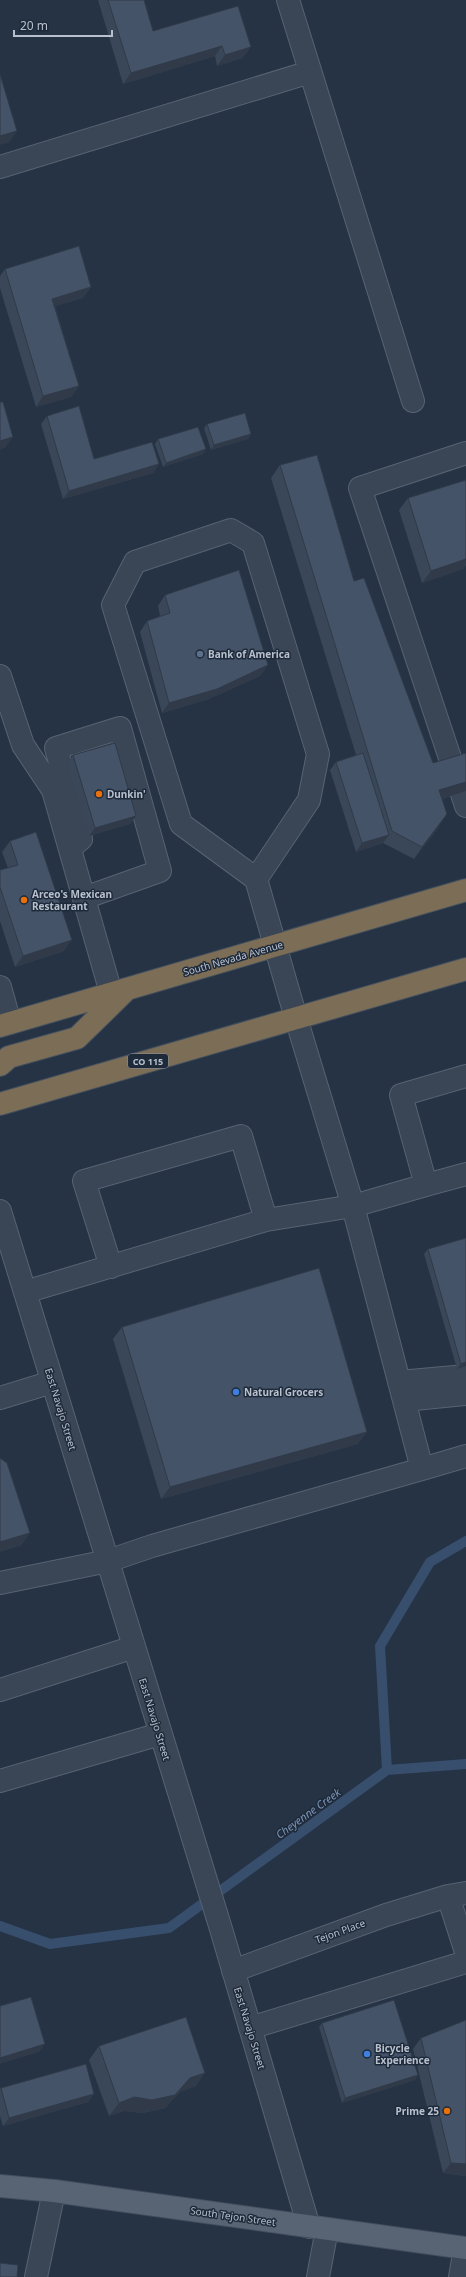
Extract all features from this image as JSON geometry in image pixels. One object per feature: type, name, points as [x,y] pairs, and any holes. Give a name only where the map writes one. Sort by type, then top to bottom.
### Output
[{"type":"highway","name":"South Nevada Avenue","points":[[5,1024],[466,890]]},
{"type":"highway","name":"CO 115","points":[[0,1104],[466,969]]},
{"type":"highway","points":[[0,1065],[9,1057],[78,1038],[119,991]]},
{"type":"main road","name":"South Tejon Street","points":[[0,2186],[54,2191],[465,2248]]},
{"type":"street","points":[[288,0],[413,401]]},
{"type":"street","points":[[0,167],[310,72]]},
{"type":"street","points":[[453,767],[360,488],[466,453]]},
{"type":"street","points":[[256,879],[309,800],[318,754],[253,543],[231,530],[136,562],[113,605],[181,824],[256,879],[353,1206],[422,1469]]},
{"type":"street","points":[[0,676],[24,745],[53,790],[84,898],[119,991]]},
{"type":"street","points":[[70,848],[81,839],[56,748],[120,728],[160,871],[84,898]]},
{"type":"street","points":[[0,988],[5,1024]]},
{"type":"street","points":[[426,1185],[401,1095],[466,1076]]},
{"type":"street","points":[[111,1267],[84,1181],[241,1136],[266,1220]]},
{"type":"street","points":[[25,1292],[266,1220],[353,1206],[466,1174]]},
{"type":"street","name":"East Navajo Street","points":[[0,1211],[202,1872],[221,1929],[250,2028],[318,2228]]},
{"type":"street","points":[[402,1391],[466,1376]]},
{"type":"street","points":[[0,1398],[52,1382]]},
{"type":"street","points":[[402,1391],[466,1394]]},
{"type":"street","points":[[0,1583],[108,1561],[152,1546],[466,1456]]},
{"type":"street","points":[[0,1690],[134,1647]]},
{"type":"street","points":[[0,1781],[160,1734]]},
{"type":"street","points":[[457,1894],[466,1952]]},
{"type":"street","name":"Tejon Place","points":[[233,1970],[386,1915],[457,1894]]},
{"type":"street","points":[[250,2028],[466,1962]]},
{"type":"street","points":[[36,2277],[54,2191]]},
{"type":"street","points":[[318,2228],[318,2277]]},
{"type":"street","points":[[460,2277],[465,2248]]},
{"type":"building","points":[[108,0],[144,0],[153,31],[238,6],[251,47],[225,55],[222,46],[131,73]]},
{"type":"building","points":[[0,74],[17,131],[0,136]]},
{"type":"building","points":[[79,246],[91,287],[52,299],[79,386],[43,396],[5,269]]},
{"type":"building","points":[[0,402],[3,402],[13,437],[0,441]]},
{"type":"building","points":[[79,406],[94,459],[152,442],[159,464],[69,491],[47,416]]},
{"type":"building","points":[[245,413],[251,434],[214,445],[207,424]]},
{"type":"building","points":[[198,427],[206,449],[166,463],[158,439]]},
{"type":"building","points":[[317,455],[354,581],[364,578],[433,763],[466,753],[466,782],[439,790],[447,814],[422,847],[392,831],[280,465]]},
{"type":"building","points":[[466,480],[466,559],[431,571],[408,498]]},
{"type":"building","name":"Bank of America","points":[[239,570],[268,665],[217,689],[169,703],[147,621],[170,613],[165,595]]},
{"type":"building","name":"Dunkin'","points":[[115,743],[136,816],[95,828],[73,755]]},
{"type":"building","points":[[363,753],[389,835],[362,843],[336,762]]},
{"type":"building","name":"Arceo's Mexican Restaurant","points":[[36,832],[72,940],[23,956],[0,887],[0,870],[18,865],[10,841]]},
{"type":"building","points":[[466,1238],[466,1362],[461,1364],[428,1249]]},
{"type":"building","name":"Natural Grocers","points":[[319,1268],[367,1432],[170,1487],[122,1327]]},
{"type":"building","points":[[0,1458],[7,1463],[30,1533],[0,1542]]},
{"type":"building","points":[[31,1997],[45,2044],[0,2058],[0,2006]]},
{"type":"building","name":"Bicycle Experience","points":[[394,2000],[418,2075],[345,2098],[322,2023]]},
{"type":"building","points":[[186,2017],[205,2073],[190,2078],[175,2095],[152,2100],[134,2097],[119,2103],[99,2046]]},
{"type":"building","name":"Prime 25","points":[[466,2020],[466,2164],[451,2163],[421,2038]]},
{"type":"building","points":[[86,2064],[94,2094],[9,2118],[1,2088]]},
{"type":"building","points":[[0,2263],[18,2265],[17,2277],[0,2277]]},
{"type":"waterway","name":"Cheyenne Creek","points":[[0,1926],[50,1944],[169,1928],[387,1770],[380,1646],[430,1562],[466,1541]]},
{"type":"waterway","points":[[387,1770],[466,1764]]},
{"type":"place","name":"Bank of America","points":[[200,654]]},
{"type":"place","name":"Dunkin'","points":[[99,794]]},
{"type":"place","name":"Arceo's Mexican Restaurant","points":[[24,900]]},
{"type":"place","name":"Natural Grocers","points":[[236,1392]]},
{"type":"place","name":"Bicycle Experience","points":[[367,2054]]},
{"type":"place","name":"Prime 25","points":[[447,2111]]}]
